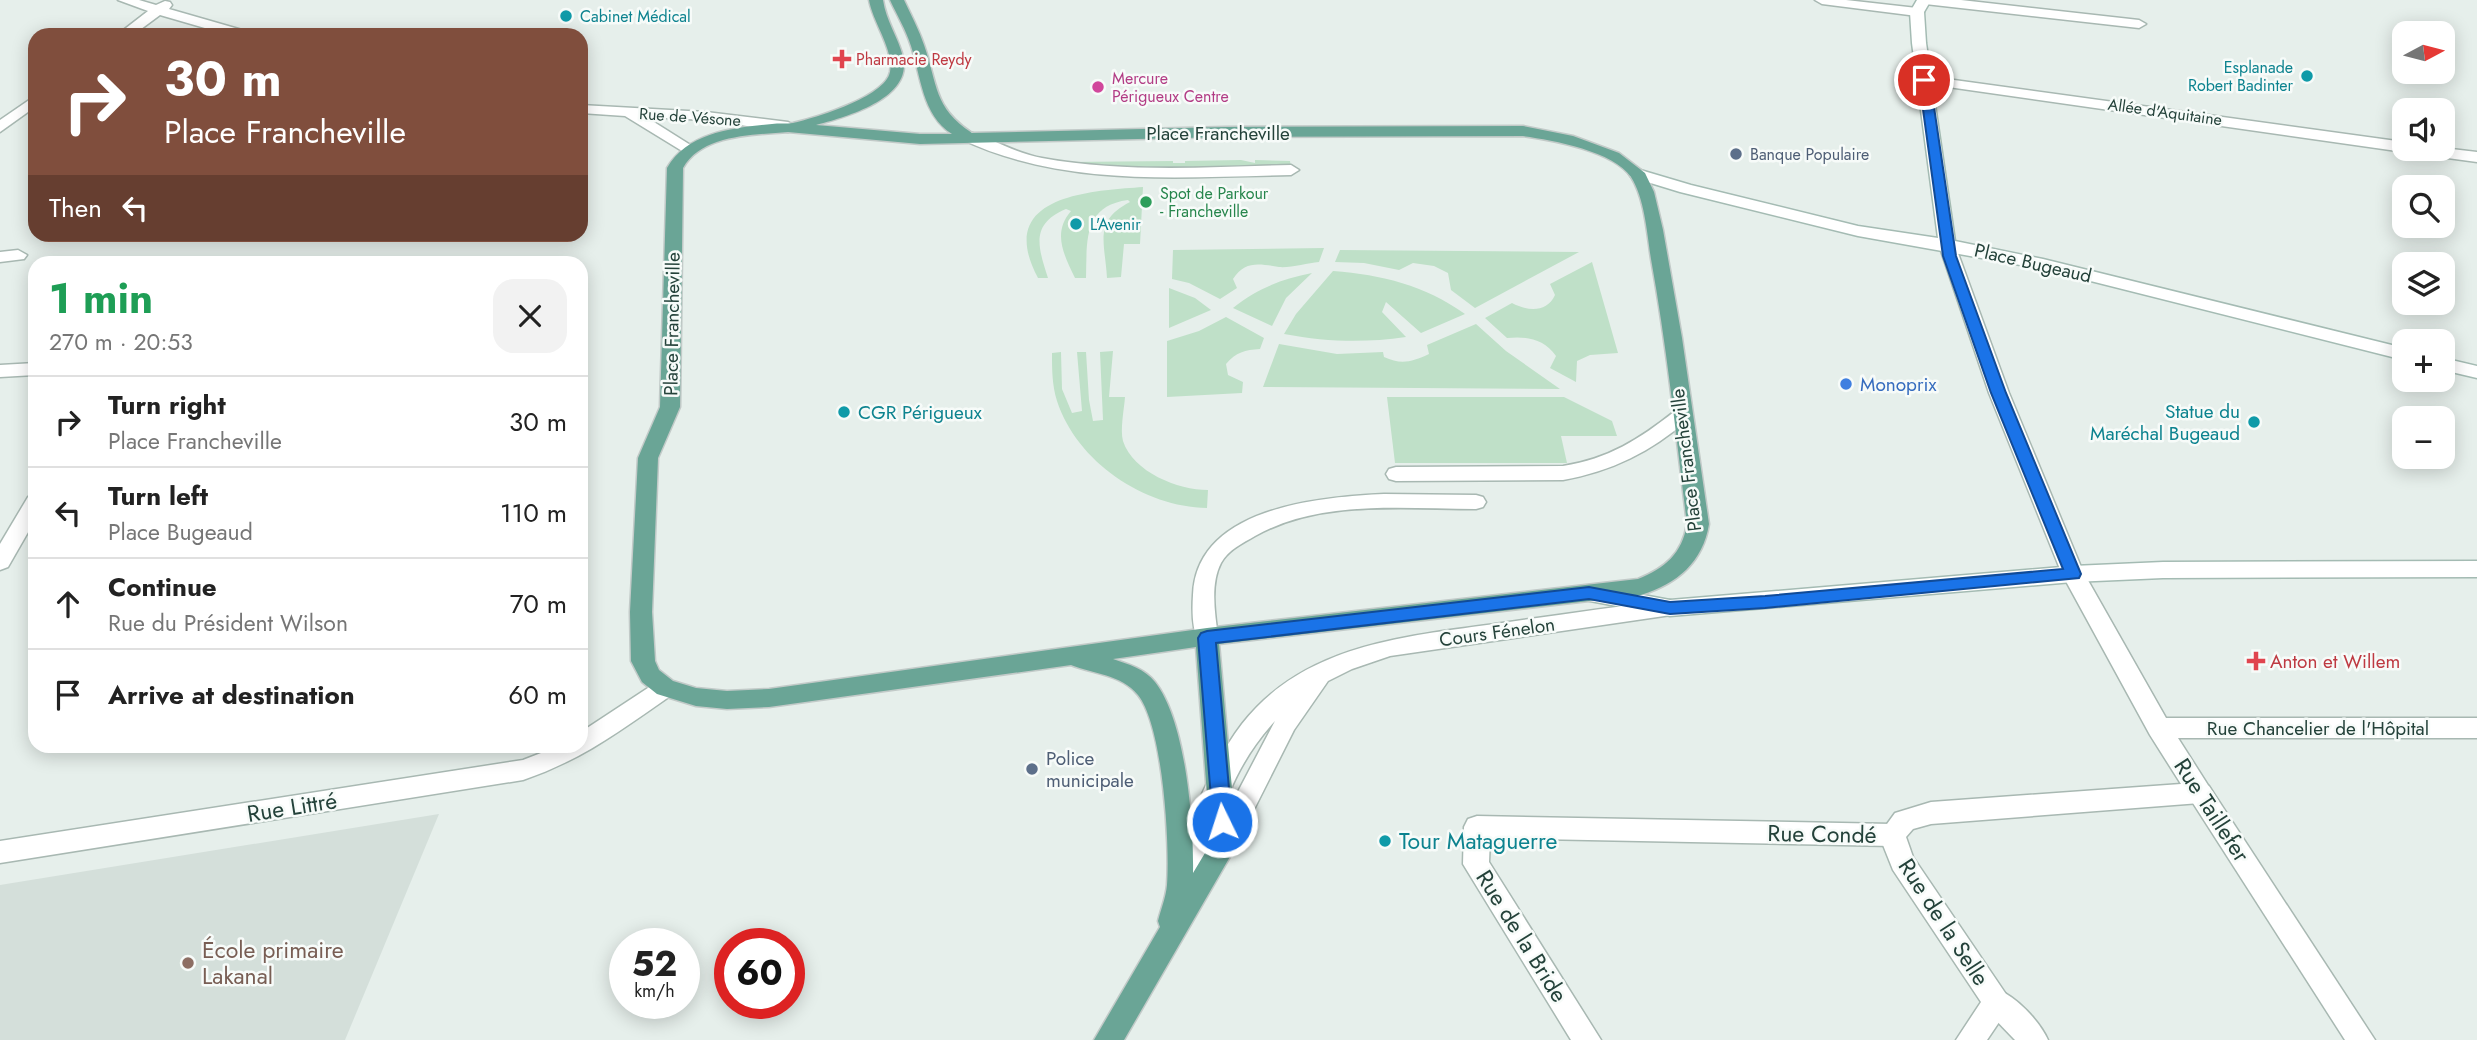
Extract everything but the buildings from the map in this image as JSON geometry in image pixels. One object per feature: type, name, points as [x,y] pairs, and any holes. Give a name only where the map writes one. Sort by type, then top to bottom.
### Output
[{"type":"main road","points":[[788,127],[842,112],[877,96],[892,85],[898,74],[898,61],[878,19],[876,0]]},
{"type":"main road","points":[[897,0],[917,43],[935,107],[950,126],[966,136]]},
{"type":"main road","name":"Place Francheville","points":[[788,127],[894,139],[966,136],[1523,131],[1563,138],[1587,147],[1637,174],[1645,185],[1659,255],[1698,524],[1697,538],[1690,552],[1681,566],[1662,579],[1641,586],[1589,593],[1063,656],[769,698],[696,698],[665,688],[650,676],[643,661],[643,561],[648,458],[670,407],[675,168],[679,156],[687,149],[727,135],[788,127]]},
{"type":"main road","points":[[1207,638],[1220,778],[1222,822],[1218,855]]},
{"type":"main road","name":"Cours Fénelon","points":[[1063,656],[1128,673],[1147,688],[1158,708],[1176,808],[1180,886],[1164,946]]},
{"type":"main road","name":"Cours Fénelon","points":[[1164,946],[1218,855]]},
{"type":"main road","points":[[1108,1040],[1164,946]]},
{"type":"street","points":[[125,0],[220,28]]},
{"type":"street","points":[[134,28],[172,0]]},
{"type":"street","points":[[1822,0],[1870,8],[1922,4]]},
{"type":"street","points":[[1906,0],[1922,4],[2139,24]]},
{"type":"street","points":[[1922,4],[1924,80],[1947,245]]},
{"type":"street","name":"Allée d'Aquitaine","points":[[1924,80],[2392,145]]},
{"type":"street","points":[[588,110],[623,112]]},
{"type":"street","points":[[0,111],[28,112]]},
{"type":"street","points":[[0,127],[28,112]]},
{"type":"street","name":"Rue de Vésone","points":[[623,112],[706,116],[788,127]]},
{"type":"street","name":"Rue de Vésone","points":[[623,112],[653,126],[687,149]]},
{"type":"street","points":[[966,136],[985,148],[1020,160],[1072,168],[1168,172],[1291,170]]},
{"type":"street","points":[[2455,154],[2477,157]]},
{"type":"street","name":"Place Francheville","points":[[1637,174],[1686,190],[1858,232],[1947,245]]},
{"type":"street","name":"Place Bugeaud","points":[[2073,574],[1999,393],[1947,245],[2043,264],[2392,351]]},
{"type":"street","points":[[0,257],[18,256]]},
{"type":"street","points":[[2455,367],[2477,372]]},
{"type":"street","points":[[0,371],[28,369]]},
{"type":"street","points":[[1396,474],[1563,473],[1587,470],[1633,453],[1682,415]]},
{"type":"street","points":[[1207,638],[1204,587],[1211,561],[1226,543],[1266,520],[1325,506],[1476,502]]},
{"type":"street","points":[[0,562],[28,514]]},
{"type":"street","points":[[2073,574],[2163,570],[2477,569]]},
{"type":"street","name":"Place Francheville","points":[[1589,593],[1670,608],[2073,574]]},
{"type":"street","name":"Rue Taillefer","points":[[2073,574],[2159,728],[2361,1040]]},
{"type":"street","name":"Cours Fénelon","points":[[1180,886],[1220,778],[1240,745],[1285,695],[1328,669],[1360,655],[1390,647],[1670,608]]},
{"type":"street","name":"Cours Fénelon","points":[[1218,855],[1285,724],[1306,691],[1328,669]]},
{"type":"street","name":"Rue Littré","points":[[588,740],[665,688]]},
{"type":"street","name":"Rue Chancelier de l'Hôpital","points":[[2159,728],[2477,728]]},
{"type":"street","name":"Rue Littré","points":[[0,852],[523,769],[566,753]]},
{"type":"street","name":"Rue Condé","points":[[1477,827],[1892,835],[1904,821],[1931,813],[2200,793]]},
{"type":"street","name":"Rue de la Bride","points":[[1477,827],[1476,864],[1587,1040]]},
{"type":"street","name":"Rue de la Selle","points":[[1892,835],[1902,862],[1998,1003],[1970,1040]]},
{"type":"street","points":[[1998,1003],[2034,1040]]},
{"type":"shaded area","name":"École primaire Lakanal","points":[[439,814],[345,1040],[0,1040],[0,885]]},
{"type":"green space","points":[[1241,160],[1255,163],[1255,160],[1290,161],[1291,167],[1131,167],[1066,162],[1185,163]]},
{"type":"green space","points":[[1143,187],[1140,244],[1124,244],[1121,277],[1107,278],[1104,234],[1111,217],[1130,202],[1128,200],[1103,210],[1090,227],[1086,278],[1075,278],[1062,244],[1062,228],[1071,211],[1066,209],[1054,215],[1042,229],[1040,238],[1048,278],[1038,278],[1028,251],[1028,230],[1037,214],[1053,203],[1074,196]]},
{"type":"green space","points":[[1324,248],[1319,262],[1284,267],[1259,264],[1248,266],[1233,279],[1237,288],[1220,299],[1189,283],[1172,279],[1173,250]]},
{"type":"green space","points":[[1340,250],[1579,252],[1475,308],[1451,290],[1448,273],[1434,266],[1413,263],[1399,270],[1364,263],[1335,262]]},
{"type":"green space","points":[[1592,262],[1618,353],[1590,355],[1577,361],[1576,382],[1550,368],[1556,356],[1546,346],[1528,338],[1507,338],[1485,318],[1512,303],[1530,309],[1542,308],[1555,295],[1550,284]]},
{"type":"green space","points":[[1333,271],[1369,275],[1402,283],[1434,296],[1465,314],[1421,333],[1386,302],[1382,312],[1406,337],[1345,341],[1284,334],[1296,314]]},
{"type":"green space","points":[[1312,273],[1286,298],[1272,326],[1233,308],[1271,285]]},
{"type":"green space","points":[[1169,288],[1195,298],[1211,310],[1169,328]]},
{"type":"green space","points":[[1226,317],[1264,338],[1260,349],[1241,352],[1226,364],[1228,375],[1243,382],[1242,393],[1167,397],[1167,341],[1199,331]]},
{"type":"green space","points":[[1476,324],[1506,351],[1560,389],[1263,387],[1279,344],[1337,354],[1383,352],[1384,357],[1406,362],[1429,354],[1427,345]]},
{"type":"green space","points":[[1113,351],[1109,397],[1125,397],[1122,436],[1128,452],[1136,462],[1158,477],[1183,487],[1208,490],[1207,508],[1183,506],[1137,490],[1097,461],[1080,443],[1067,423],[1055,395],[1052,353],[1061,352],[1062,389],[1072,413],[1082,411],[1077,352],[1086,352],[1093,421],[1103,420],[1100,352]]},
{"type":"green space","points":[[1387,397],[1564,397],[1612,421],[1617,436],[1561,436],[1567,463],[1395,463]]},
{"type":"place","name":"Cabinet Médical","points":[[566,16]]},
{"type":"place","name":"Pharmacie Reydy","points":[[842,59]]},
{"type":"place","name":"Esplanade Robert Badinter","points":[[2307,76]]},
{"type":"place","name":"Mercure Périgueux Centre","points":[[1098,87]]},
{"type":"place","name":"Banque Populaire","points":[[1736,154]]},
{"type":"place","name":"Spot de Parkour - Francheville","points":[[1146,202]]},
{"type":"place","name":"L'Avenir","points":[[1076,224]]},
{"type":"place","name":"Monoprix","points":[[1846,384]]},
{"type":"place","name":"CGR Périgueux","points":[[844,412]]},
{"type":"place","name":"Statue du Maréchal Bugeaud","points":[[2254,422]]},
{"type":"place","name":"Anton et Willem","points":[[2256,661]]},
{"type":"place","name":"Police municipale","points":[[1032,769]]},
{"type":"place","name":"Tour Mataguerre","points":[[1385,841]]},
{"type":"place","name":"École primaire Lakanal","points":[[188,963]]},
{"type":"route","points":[[1222,822],[1207,638],[1589,593],[1670,608],[2073,574],[2050,512],[1999,393],[1950,256],[1924,80]]}]
